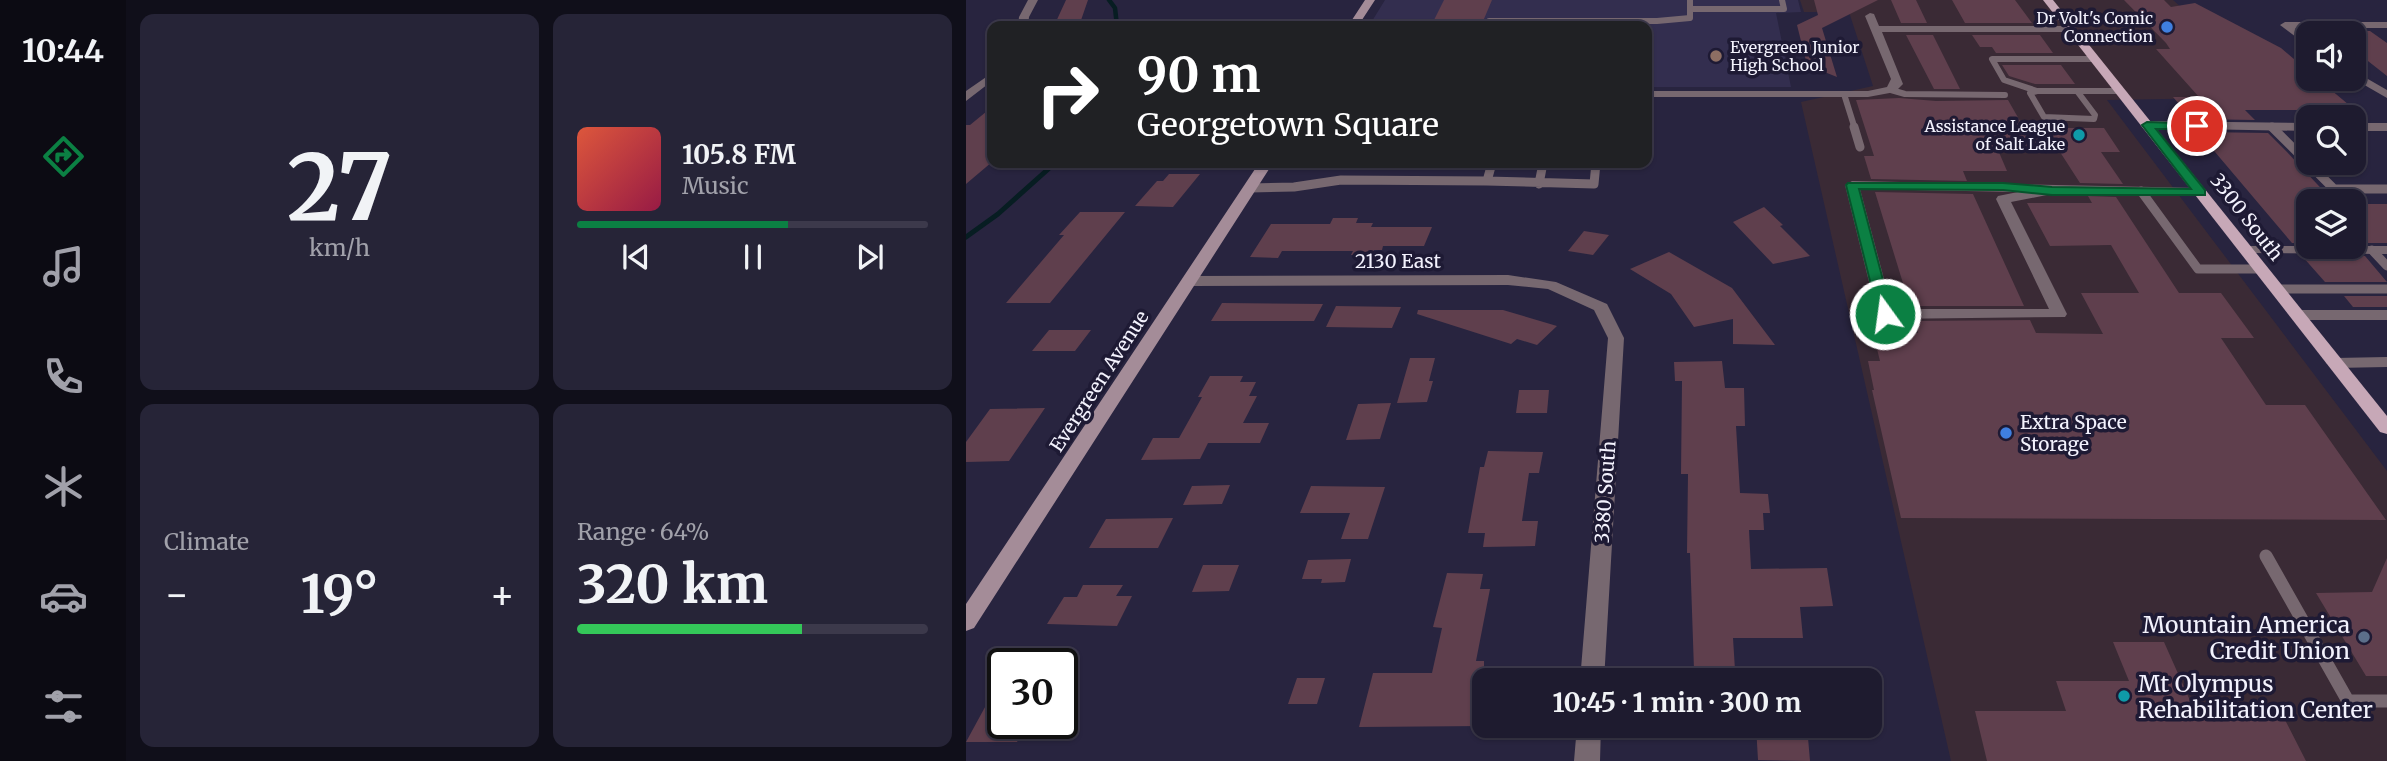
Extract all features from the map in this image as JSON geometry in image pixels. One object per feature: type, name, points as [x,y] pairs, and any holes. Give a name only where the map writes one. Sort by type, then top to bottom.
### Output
[{"type":"main road","name":"3300 South","points":[[2048,0],[2387,428]]},
{"type":"street","points":[[1024,21],[1033,0]]},
{"type":"street","points":[[1356,21],[1370,0]]},
{"type":"street","points":[[1652,94],[1844,94],[1891,90],[1898,79],[1870,16]]},
{"type":"street","points":[[2296,25],[2285,25],[2296,34]]},
{"type":"street","points":[[2366,25],[2387,25]]},
{"type":"street","points":[[1876,29],[2071,29]]},
{"type":"street","points":[[966,97],[987,80]]},
{"type":"street","points":[[2366,82],[2387,95]]},
{"type":"street","points":[[2147,125],[2296,127]]},
{"type":"street","points":[[2366,127],[2387,127]]},
{"type":"street","name":"Evergreen Avenue","points":[[966,622],[1263,168]]},
{"type":"street","points":[[2052,191],[2003,199],[2059,314],[1885,314],[1852,185],[2200,192]]},
{"type":"street","points":[[2246,250],[2379,250]]},
{"type":"street","name":"2130 East","points":[[1190,281],[1508,280],[1551,285],[1601,307]]},
{"type":"street","name":"3380 South","points":[[1593,668],[1616,338],[1601,307]]},
{"type":"street","points":[[2335,363],[2387,362]]},
{"type":"street","points":[[1587,761],[1588,738]]},
{"type":"lane","points":[[1489,21],[1657,21],[1690,18],[1690,0]]},
{"type":"lane","points":[[1690,9],[1784,9],[1782,0]]},
{"type":"lane","points":[[2037,91],[2004,80],[1992,59],[2095,59]]},
{"type":"lane","points":[[1891,90],[1905,94],[2006,95]]},
{"type":"lane","points":[[2077,91],[2095,116],[2094,119],[2047,118],[2030,93],[2037,91],[2077,91],[2120,91]]},
{"type":"lane","points":[[1844,94],[1860,147]]},
{"type":"lane","points":[[2272,127],[2334,189],[2387,189]]},
{"type":"lane","points":[[1487,181],[1491,168]]},
{"type":"lane","points":[[1539,184],[1542,168]]},
{"type":"lane","points":[[1250,188],[1294,187],[1340,180],[1594,184],[1596,168]]},
{"type":"lane","points":[[2141,191],[2198,269],[2261,269]]},
{"type":"lane","points":[[2379,250],[2387,266]]},
{"type":"lane","points":[[2277,289],[2387,289]]},
{"type":"lane","points":[[2297,315],[2387,315]]},
{"type":"lane","points":[[2266,556],[2348,701],[2387,701]]},
{"type":"shaded area","name":"Evergreen Junior High School","points":[[1385,0],[1798,0],[1801,12],[1776,13],[1791,87],[1652,87],[1652,21],[1372,21]]},
{"type":"shaded area","points":[[1800,0],[2173,0],[2281,97],[2107,100],[2387,471],[2387,761],[1951,761],[1801,102],[1873,86],[1849,12],[1804,12]]},
{"type":"building","points":[[1066,0],[1088,0],[1081,21],[1056,21]]},
{"type":"building","points":[[1444,0],[1492,0],[1483,21],[1434,21]]},
{"type":"building","points":[[1814,0],[1878,0],[1822,28],[1837,77],[1807,65],[1797,25],[1818,15]]},
{"type":"building","points":[[1891,0],[1916,0],[1927,23],[1901,23]]},
{"type":"building","points":[[1952,0],[2015,0],[2032,23],[1965,23]]},
{"type":"building","points":[[2124,0],[2164,0],[2171,7],[2195,3],[2281,48],[2296,61],[2296,91],[2332,91],[2349,105],[2296,105],[2296,110],[2245,110],[2255,120],[2192,119],[2173,97],[2199,97],[2156,49],[2170,49]]},
{"type":"building","points":[[2366,31],[2387,43],[2387,76],[2366,59]]},
{"type":"building","points":[[1906,35],[1933,35],[1960,89],[1934,89]]},
{"type":"building","points":[[1972,35],[2040,35],[2053,53],[1996,53],[1992,47],[1980,47]]},
{"type":"building","points":[[2002,65],[2061,65],[2075,84],[2035,84],[2009,76]]},
{"type":"building","points":[[1899,98],[1936,101],[2008,100],[2024,128],[2104,128],[2120,152],[2101,152],[2123,184],[2080,183],[2060,152],[2052,150],[1998,150],[2007,171],[1963,171],[1967,181],[1871,179],[1864,156],[1874,156],[1856,100]]},
{"type":"building","points":[[987,111],[987,166],[966,184],[966,125],[970,125]]},
{"type":"building","points":[[2203,132],[2268,133],[2296,162],[2296,175],[2309,175],[2322,189],[2296,189],[2296,243],[2292,243],[2204,139],[2210,139]]},
{"type":"building","points":[[1169,174],[1200,174],[1173,207],[1135,206],[1157,181],[1163,181]]},
{"type":"building","points":[[1875,192],[1973,194],[2024,306],[1910,306]]},
{"type":"building","points":[[2088,196],[2116,197],[2179,293],[2221,293],[2254,338],[2221,338],[2266,405],[2305,405],[2386,520],[1901,518],[1872,390],[1868,361],[1880,361],[1873,333],[1918,333],[1915,321],[2030,320],[2036,333],[2103,334],[2081,293],[2139,293],[2111,245],[2050,246],[2027,203],[2092,203]]},
{"type":"building","points":[[2366,204],[2387,204],[2387,243],[2366,243]]},
{"type":"building","points":[[1764,207],[1810,256],[1773,264],[1733,222]]},
{"type":"building","points":[[1080,212],[1125,212],[1050,303],[1006,303],[1064,235],[1059,235]]},
{"type":"building","points":[[1333,218],[1358,218],[1356,223],[1373,223],[1371,227],[1432,227],[1424,246],[1383,246],[1382,250],[1374,250],[1372,256],[1351,255],[1353,251],[1282,251],[1278,258],[1250,257],[1271,224],[1330,224]]},
{"type":"building","points":[[1584,231],[1609,235],[1593,255],[1568,251]]},
{"type":"building","points":[[1669,252],[1732,288],[1775,345],[1733,344],[1733,319],[1694,327],[1671,294],[1630,269]]},
{"type":"building","points":[[2366,257],[2387,282],[2325,282],[2305,259]]},
{"type":"building","points":[[2344,296],[2387,296],[2387,307],[2353,307]]},
{"type":"building","points":[[1222,303],[1323,304],[1314,321],[1211,321]]},
{"type":"building","points":[[1336,306],[1401,307],[1392,328],[1326,327]]},
{"type":"building","points":[[1418,310],[1503,310],[1557,326],[1537,345],[1517,339],[1511,344],[1417,314]]},
{"type":"building","points":[[1049,330],[1091,330],[1075,351],[1032,351]]},
{"type":"building","points":[[1410,358],[1435,358],[1429,381],[1433,381],[1427,402],[1397,403]]},
{"type":"building","points":[[1722,361],[1725,388],[1744,388],[1745,426],[1736,426],[1740,493],[1768,494],[1770,513],[1763,513],[1764,530],[1749,530],[1751,569],[1827,568],[1833,606],[1800,607],[1803,638],[1733,638],[1735,668],[1694,668],[1690,553],[1687,553],[1688,474],[1681,474],[1682,381],[1675,381],[1674,362]]},
{"type":"building","points":[[1210,376],[1243,376],[1240,382],[1256,382],[1249,396],[1257,396],[1243,423],[1269,423],[1260,443],[1208,443],[1200,459],[1141,460],[1153,438],[1179,438],[1202,397],[1198,397]]},
{"type":"building","points":[[1519,390],[1549,390],[1547,413],[1516,413]]},
{"type":"building","points":[[1391,403],[1380,439],[1346,440],[1358,404]]},
{"type":"building","points":[[1045,408],[1009,461],[966,462],[966,442],[990,409]]},
{"type":"building","points":[[1488,451],[1543,452],[1539,473],[1529,473],[1522,521],[1538,521],[1535,546],[1483,547],[1485,533],[1468,533],[1480,467],[1484,467]]},
{"type":"building","points":[[1230,485],[1222,504],[1183,505],[1192,486]]},
{"type":"building","points":[[1311,486],[1385,487],[1368,539],[1341,539],[1350,513],[1300,513]]},
{"type":"building","points":[[1173,518],[1158,548],[1089,548],[1106,519]]},
{"type":"building","name":"Mountain America Credit Union","points":[[2387,558],[2387,676],[2366,676],[2316,593],[2372,592]]},
{"type":"building","points":[[1351,559],[1345,582],[1321,583],[1322,579],[1302,579],[1308,560]]},
{"type":"building","points":[[1203,565],[1239,565],[1229,591],[1192,592]]},
{"type":"building","points":[[1447,573],[1483,574],[1480,589],[1490,589],[1476,661],[1484,661],[1484,668],[1472,668],[1472,726],[1359,727],[1373,673],[1432,673],[1442,628],[1433,627]]},
{"type":"building","points":[[1083,585],[1123,585],[1116,596],[1132,596],[1117,626],[1047,624],[1064,597],[1077,597]]},
{"type":"building","name":"Mt Olympus Rehabilitation Center","points":[[2113,642],[2164,642],[2196,714],[2282,714],[2306,761],[1987,761],[1975,711],[2066,711],[2056,681],[2129,681]]},
{"type":"building","points":[[1297,678],[1325,678],[1317,704],[1288,704]]},
{"type":"building","points":[[987,703],[987,739],[1019,739],[1017,742],[966,742]]},
{"type":"building","points":[[1757,738],[1808,738],[1810,761],[1758,760]]},
{"type":"waterway","points":[[1109,0],[1115,8],[1116,21]]},
{"type":"waterway","points":[[966,237],[998,214],[1049,168]]},
{"type":"place","name":"Dr Volt's Comic Connection","points":[[2167,27]]},
{"type":"place","name":"Evergreen Junior High School","points":[[1716,56]]},
{"type":"place","name":"Assistance League of Salt Lake","points":[[2079,135]]},
{"type":"place","name":"Extra Space Storage","points":[[2006,433]]},
{"type":"place","name":"Mountain America Credit Union","points":[[2364,637]]},
{"type":"place","name":"Mt Olympus Rehabilitation Center","points":[[2124,696]]},
{"type":"route","points":[[1885,314],[1852,185],[2200,192],[2147,125],[2197,126]]}]
